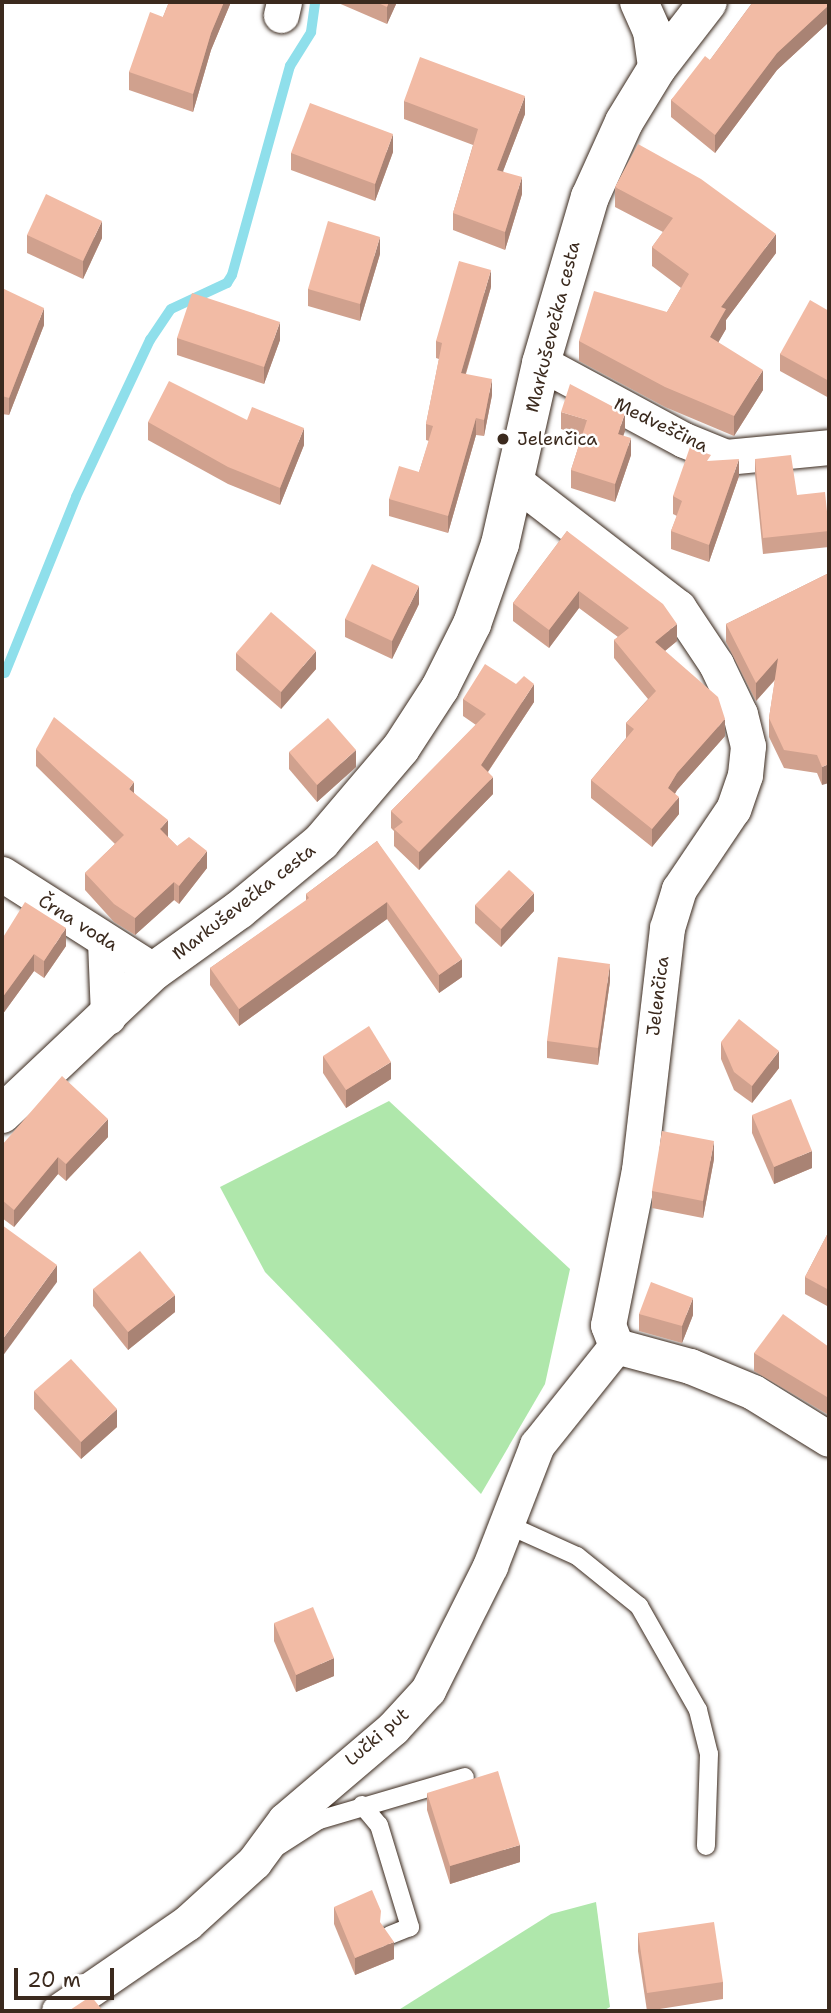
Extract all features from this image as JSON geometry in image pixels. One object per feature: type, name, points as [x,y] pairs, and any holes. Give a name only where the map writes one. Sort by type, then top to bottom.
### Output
[{"type":"main road","points":[[639,2],[652,31],[657,68]]},
{"type":"main road","name":"Markuševečka cesta","points":[[2,1114],[154,971],[239,910],[321,842],[401,748],[440,688],[472,624],[516,482],[541,363],[590,197],[624,122],[657,68],[708,2]]},
{"type":"street","name":"Medveščina","points":[[541,363],[684,440],[726,457],[829,447]]},
{"type":"street","name":"Jelenčica","points":[[516,482],[678,607],[716,664],[740,714],[748,746],[745,775],[733,809],[679,889],[667,928],[639,1170],[608,1325],[616,1346]]},
{"type":"street","name":"Črna voda","points":[[2,874],[154,971]]},
{"type":"street","points":[[105,941],[108,1017]]},
{"type":"street","points":[[616,1346],[690,1366],[753,1392],[829,1439]]},
{"type":"street","name":"Lučki put","points":[[59,2011],[187,1923],[254,1862],[285,1819],[393,1728],[428,1690],[506,1524],[537,1445],[616,1346]]},
{"type":"lane","points":[[506,1524],[577,1556],[639,1606],[698,1710],[709,1754],[706,1846]]},
{"type":"lane","points":[[254,1862],[319,1820],[362,1805],[464,1777]]},
{"type":"lane","points":[[362,1805],[379,1825],[410,1927],[390,1935]]},
{"type":"green space","points":[[389,1101],[570,1269],[545,1384],[481,1494],[265,1272],[220,1187]]},
{"type":"green space","points":[[596,1902],[610,2007],[603,2011],[397,2011],[551,1914]]},
{"type":"building","points":[[169,2],[224,2],[211,33],[193,94],[129,72],[150,12],[163,17]]},
{"type":"building","points":[[376,2],[389,2],[387,7]]},
{"type":"building","points":[[753,2],[829,2],[829,5],[777,53],[715,135],[671,100],[705,56],[710,60]]},
{"type":"building","points":[[420,57],[525,96],[497,170],[522,177],[505,232],[453,213],[478,129],[404,101]]},
{"type":"building","points":[[310,103],[393,134],[375,184],[291,153]]},
{"type":"building","points":[[638,144],[701,179],[776,234],[721,307],[726,309],[710,337],[763,370],[734,416],[665,387],[579,341],[594,291],[667,312],[689,274],[652,247],[673,218],[615,187]]},
{"type":"building","points":[[46,194],[102,221],[83,261],[27,235]]},
{"type":"building","points":[[328,221],[380,237],[360,304],[308,289]]},
{"type":"building","points":[[459,261],[491,270],[461,373],[492,379],[484,420],[476,418],[448,516],[389,499],[399,466],[419,472],[433,426],[426,424],[442,343],[436,341]]},
{"type":"building","points":[[2,288],[44,308],[9,398],[2,396]]},
{"type":"building","points":[[192,293],[280,322],[264,367],[177,338]]},
{"type":"building","points":[[810,300],[829,311],[829,381],[780,354]]},
{"type":"building","points":[[169,381],[247,420],[252,407],[304,428],[280,488],[228,467],[148,422]]},
{"type":"building","points":[[570,384],[625,413],[618,434],[631,438],[615,484],[571,470],[587,420],[561,412]]},
{"type":"building","points":[[690,447],[711,455],[707,461],[739,459],[709,545],[671,531],[682,501],[673,496]]},
{"type":"building","points":[[791,455],[797,495],[825,492],[829,531],[763,538],[755,459]]},
{"type":"building","points":[[567,531],[663,604],[677,624],[655,642],[718,697],[725,719],[677,773],[668,788],[679,797],[652,829],[591,780],[634,729],[626,723],[656,691],[614,640],[629,628],[579,591],[549,630],[513,603]]},
{"type":"building","points":[[372,564],[419,586],[392,641],[345,619]]},
{"type":"building","points":[[829,573],[829,764],[822,767],[817,755],[784,750],[769,718],[778,658],[756,683],[726,624]]},
{"type":"building","points":[[271,612],[316,651],[281,692],[236,653]]},
{"type":"building","points":[[485,664],[516,684],[524,676],[534,684],[481,765],[493,777],[419,852],[394,829],[403,822],[391,811],[486,714],[463,699]]},
{"type":"building","points":[[54,717],[134,782],[129,789],[168,820],[160,829],[177,846],[189,837],[207,851],[179,886],[174,882],[135,918],[114,904],[85,873],[124,835],[36,749]]},
{"type":"building","points":[[328,718],[356,750],[317,785],[289,752]]},
{"type":"building","points":[[377,841],[462,959],[439,975],[387,902],[239,1009],[210,968],[309,898],[306,894]]},
{"type":"building","points":[[509,870],[534,893],[501,929],[475,905]]},
{"type":"building","points":[[25,902],[66,928],[44,961],[34,954],[2,998],[2,939]]},
{"type":"building","points":[[558,957],[610,964],[598,1048],[547,1041]]},
{"type":"building","points":[[739,1019],[779,1051],[752,1086],[734,1072],[721,1042]]},
{"type":"building","points":[[369,1026],[391,1062],[346,1090],[323,1056]]},
{"type":"building","points":[[62,1076],[108,1119],[66,1164],[58,1157],[14,1210],[2,1200],[2,1145]]},
{"type":"building","points":[[791,1099],[812,1151],[774,1167],[752,1115]]},
{"type":"building","points":[[662,1131],[714,1141],[703,1201],[652,1191]]},
{"type":"building","points":[[2,1225],[57,1265],[2,1340]]},
{"type":"building","points":[[829,1231],[829,1290],[805,1277]]},
{"type":"building","points":[[140,1251],[175,1295],[128,1332],[93,1289]]},
{"type":"building","points":[[651,1282],[693,1298],[682,1326],[639,1314]]},
{"type":"building","points":[[783,1314],[829,1347],[827,1397],[754,1353]]},
{"type":"building","points":[[71,1359],[117,1409],[81,1442],[34,1391]]},
{"type":"building","points":[[313,1607],[334,1658],[296,1675],[274,1623]]},
{"type":"building","points":[[498,1771],[520,1845],[450,1866],[427,1793]]},
{"type":"building","points":[[372,1890],[381,1911],[380,1922],[394,1942],[355,1958],[334,1907]]},
{"type":"building","points":[[714,1922],[723,1982],[647,1993],[638,1933]]},
{"type":"building","points":[[91,1996],[103,2011],[66,2011],[70,2010]]},
{"type":"waterway","points":[[5,673],[76,497],[150,340],[171,309],[227,283],[232,275],[290,66],[311,32],[315,2]]},
{"type":"place","name":"Jelenčica","points":[[503,439]]}]
